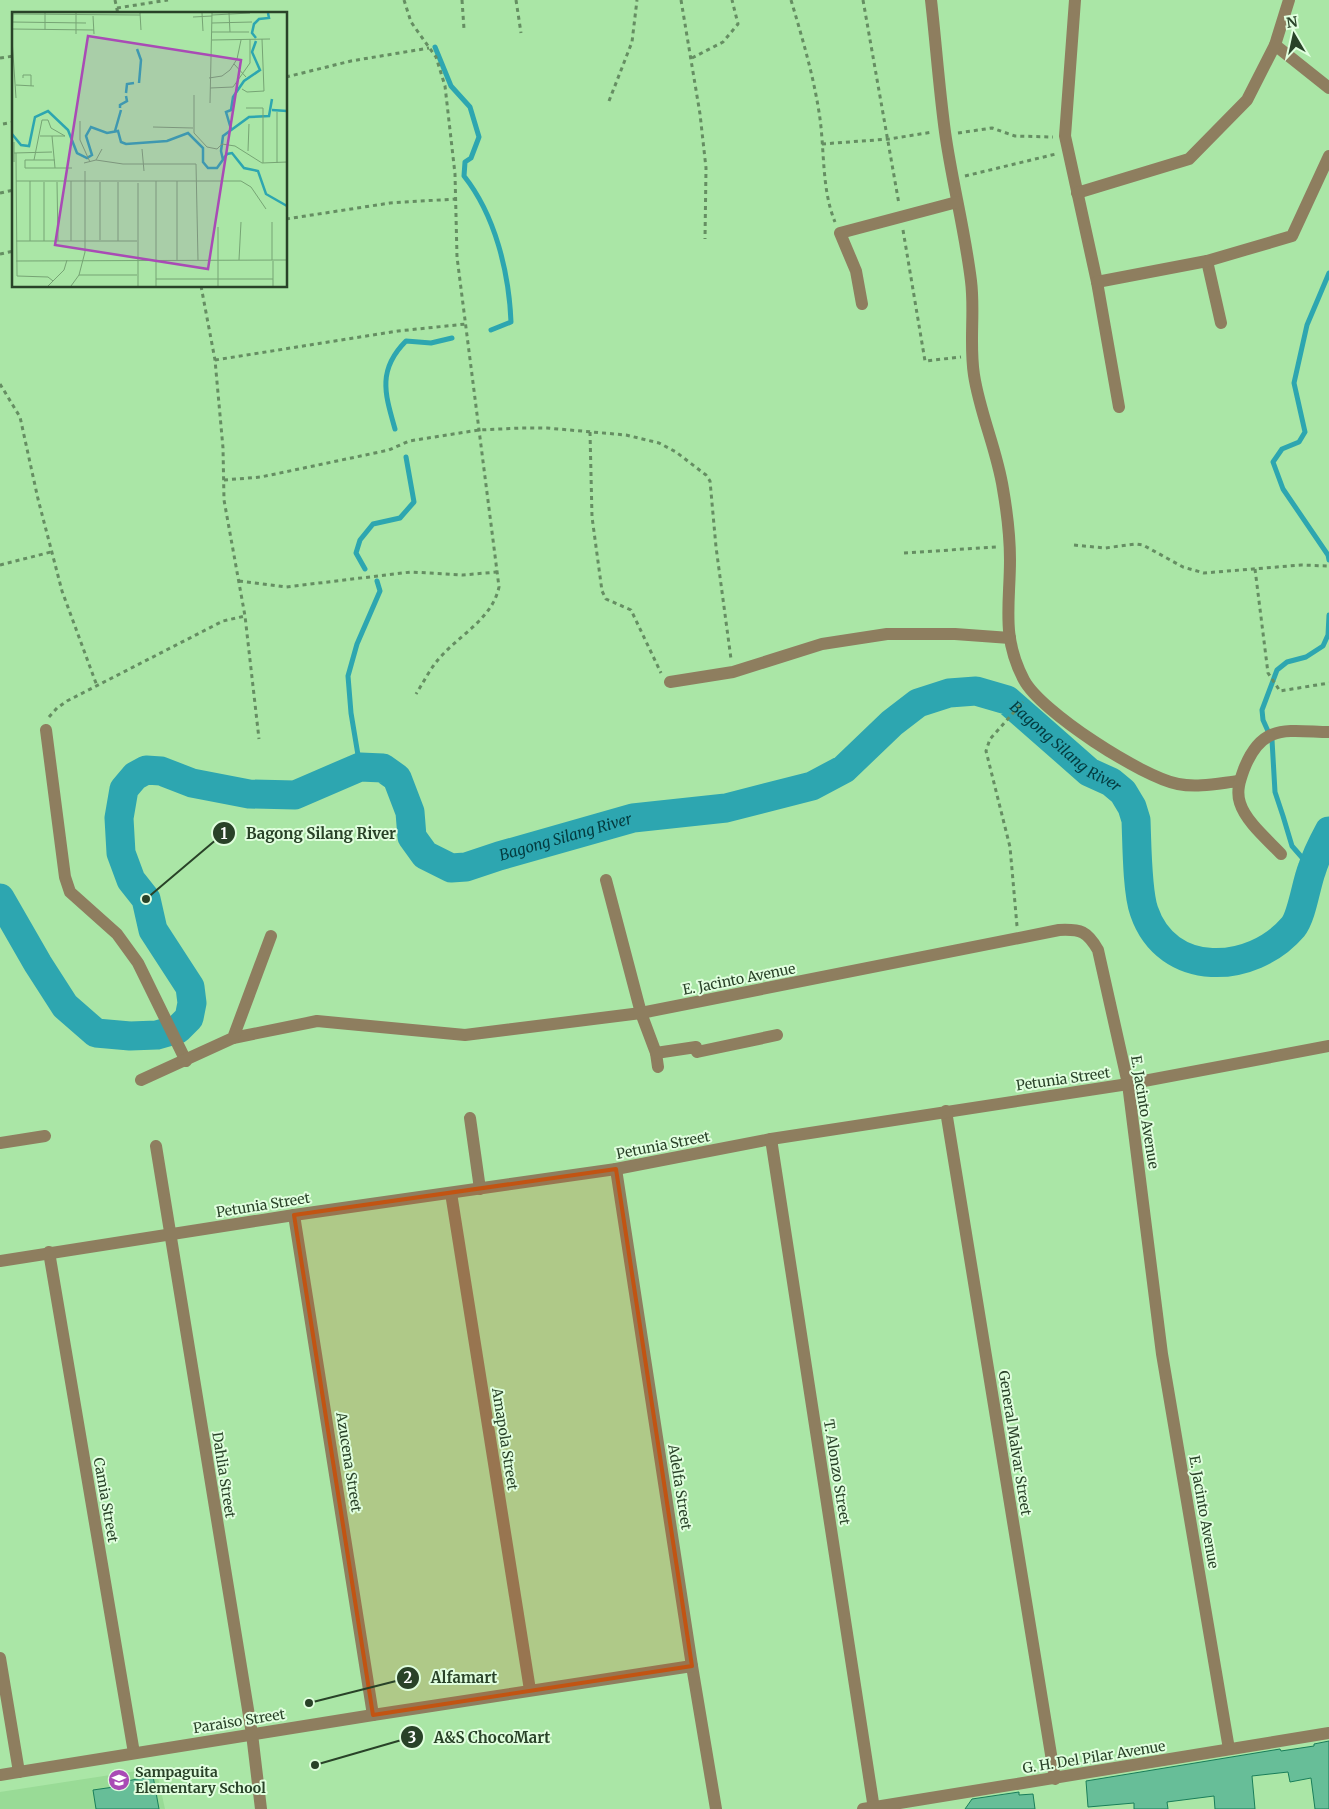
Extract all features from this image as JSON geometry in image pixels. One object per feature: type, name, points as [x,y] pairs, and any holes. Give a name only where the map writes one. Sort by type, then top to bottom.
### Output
[{"type":"street","points":[[931,0],[945,133],[974,305],[972,356],[978,396],[1003,488],[1010,546],[1007,596],[1010,638],[1018,668],[1032,692],[1083,734],[1110,753],[1157,778],[1178,784],[1197,786],[1240,781]]},
{"type":"street","points":[[1075,0],[1065,136],[1097,282],[1119,407]]},
{"type":"street","points":[[1077,193],[1188,159],[1247,100],[1275,45],[1288,0]]},
{"type":"street","points":[[1275,45],[1329,88]]},
{"type":"street","points":[[1097,282],[1207,261],[1292,236],[1329,156]]},
{"type":"street","points":[[862,304],[856,271],[840,233],[957,202]]},
{"type":"street","points":[[1207,261],[1220,323]]},
{"type":"street","points":[[670,682],[733,672],[822,644],[887,634],[955,634],[1010,638]]},
{"type":"street","points":[[46,730],[65,877],[70,892],[127,946],[138,963],[175,1042],[186,1061]]},
{"type":"street","points":[[1281,854],[1245,815],[1240,803],[1240,781],[1254,747],[1264,738],[1276,732],[1329,732]]},
{"type":"street","points":[[606,880],[641,1013],[656,1053],[658,1067]]},
{"type":"street","name":"E. Jacinto Avenue","points":[[141,1080],[233,1038],[317,1021],[466,1035],[641,1013],[1059,930],[1075,929],[1089,935],[1098,950],[1128,1084],[1162,1354],[1229,1749]]},
{"type":"street","points":[[233,1038],[271,936]]},
{"type":"street","points":[[656,1053],[696,1047],[698,1052],[777,1035]]},
{"type":"street","name":"Petunia Street","points":[[0,1261],[294,1215],[616,1169],[771,1139],[1128,1084],[1329,1046]]},
{"type":"street","name":"General Malvar Street","points":[[946,1111],[1055,1779]]},
{"type":"street","points":[[470,1118],[480,1189]]},
{"type":"street","points":[[0,1143],[45,1136]]},
{"type":"street","name":"T. Alonzo Street","points":[[771,1139],[870,1808]]},
{"type":"street","name":"Dahlia Street","points":[[156,1146],[252,1734],[262,1809]]},
{"type":"street","name":"Adelfa Street","points":[[616,1169],[692,1666],[716,1809]]},
{"type":"street","name":"Amapola Street","points":[[451,1193],[530,1690]]},
{"type":"street","name":"Azucena Street","points":[[294,1215],[374,1715]]},
{"type":"street","name":"Camia Street","points":[[49,1252],[134,1753]]},
{"type":"street","points":[[0,1658],[19,1772]]},
{"type":"street","name":"Paraiso Street","points":[[0,1776],[252,1734],[692,1666]]},
{"type":"street","name":"G. H. Del Pilar Avenue","points":[[870,1808],[1329,1734]]},
{"type":"path","points":[[115,0],[117,12]]},
{"type":"path","points":[[116,8],[168,0]]},
{"type":"path","points":[[404,0],[411,22],[436,57],[445,86],[453,147],[456,257],[498,572],[496,599],[488,612],[455,641],[436,662],[416,694]]},
{"type":"path","points":[[462,0],[464,29]]},
{"type":"path","points":[[516,0],[521,33]]},
{"type":"path","points":[[609,101],[632,42],[637,0]]},
{"type":"path","points":[[681,0],[692,58],[706,168],[705,239]]},
{"type":"path","points":[[692,58],[723,42],[738,24],[732,0]]},
{"type":"path","points":[[791,0],[812,78],[830,212],[840,233]]},
{"type":"path","points":[[863,0],[889,139],[925,361],[972,356]]},
{"type":"path","points":[[288,77],[351,61],[430,48]]},
{"type":"path","points":[[2,124],[12,122]]},
{"type":"path","points":[[822,144],[992,128],[1014,136],[1065,136]]},
{"type":"path","points":[[952,179],[1068,152]]},
{"type":"path","points":[[288,218],[390,203],[455,198]]},
{"type":"path","points":[[201,288],[215,360],[223,448],[224,500],[245,616],[259,739]]},
{"type":"path","points":[[215,360],[398,331],[466,324]]},
{"type":"path","points":[[0,384],[20,417],[51,552],[62,591],[96,686]]},
{"type":"path","points":[[224,480],[300,469],[389,450],[410,441],[478,430],[547,428],[626,435],[659,443],[676,452],[706,475],[710,481],[716,547],[733,672]]},
{"type":"path","points":[[590,432],[592,516],[602,591],[606,599],[631,610],[658,670],[670,682]]},
{"type":"path","points":[[1074,545],[1092,548],[1143,545],[1182,567],[1204,573],[1329,566]]},
{"type":"path","points":[[904,553],[1010,546]]},
{"type":"path","points":[[0,565],[51,552]]},
{"type":"path","points":[[1255,569],[1268,673],[1280,691],[1329,683]]},
{"type":"path","points":[[238,581],[286,587],[411,572],[464,574],[498,572]]},
{"type":"path","points":[[46,730],[50,715],[57,708],[223,621],[245,616]]},
{"type":"path","points":[[1018,938],[1010,846],[986,751],[990,739],[1027,697]]},
{"type":"highlighted area","points":[[616,1169],[692,1666],[373,1715],[294,1215]]},
{"type":"shaded area","name":"Sampaguita Elementary School","points":[[156,1768],[165,1809],[0,1809],[0,1792]]},
{"type":"building","points":[[1329,1741],[1329,1809],[1315,1809],[1311,1778],[1290,1782],[1288,1772],[1252,1776],[1255,1809],[1215,1809],[1214,1796],[1167,1802],[1168,1809],[1134,1809],[1134,1803],[1088,1807],[1086,1781],[1280,1749],[1281,1751],[1314,1746],[1314,1744]]},
{"type":"building","points":[[153,1776],[159,1809],[96,1809],[93,1790],[128,1785],[127,1781]]},
{"type":"building","points":[[1019,1792],[1019,1795],[1033,1794],[1035,1809],[965,1809],[972,1799]]},
{"type":"waterway","points":[[435,47],[451,86],[470,107],[479,137],[471,158],[465,162],[464,176],[475,191],[492,226],[503,264],[510,303],[511,322],[491,330]]},
{"type":"waterway","points":[[1329,273],[1307,325],[1294,383],[1305,432],[1299,442],[1282,449],[1273,462],[1283,489],[1328,555],[1329,560]]},
{"type":"waterway","points":[[395,429],[388,405],[386,383],[387,372],[397,352],[406,341],[431,343],[452,338]]},
{"type":"waterway","points":[[365,569],[356,553],[360,540],[373,524],[400,518],[414,502],[406,457]]},
{"type":"waterway","points":[[360,767],[351,713],[348,676],[357,644],[380,591],[377,581]]},
{"type":"waterway","points":[[1312,869],[1292,846],[1275,792],[1272,740],[1263,720],[1262,710],[1277,670],[1287,662],[1306,657],[1323,646],[1328,635],[1329,615]]},
{"type":"waterway","name":"Bagong Silang River","points":[[0,898],[65,1006],[96,1033],[130,1036],[157,1035],[178,1029],[189,1018],[192,1003],[190,987],[153,930],[146,899],[131,880],[121,853],[119,818],[124,789],[135,776],[146,770],[161,771],[192,783],[249,794],[295,795],[360,767],[383,768],[397,778],[410,812],[412,837],[425,855],[451,868],[466,867],[633,818],[726,808],[812,786],[844,769],[892,723],[918,703],[949,693],[976,691],[1007,700],[1089,772],[1111,782],[1123,792],[1132,807],[1136,820],[1139,880],[1144,911],[1155,933],[1171,949],[1190,959],[1212,963],[1234,961],[1256,954],[1276,943],[1296,922],[1319,850],[1329,831]]},
{"type":"place","name":"Bagong Silang River","points":[[146,899]]},
{"type":"place","name":"Alfamart","points":[[309,1703]]},
{"type":"place","name":"A&S ChocoMart","points":[[315,1765]]},
{"type":"place","name":"Sampaguita Elementary School","points":[[119,1780]]}]
